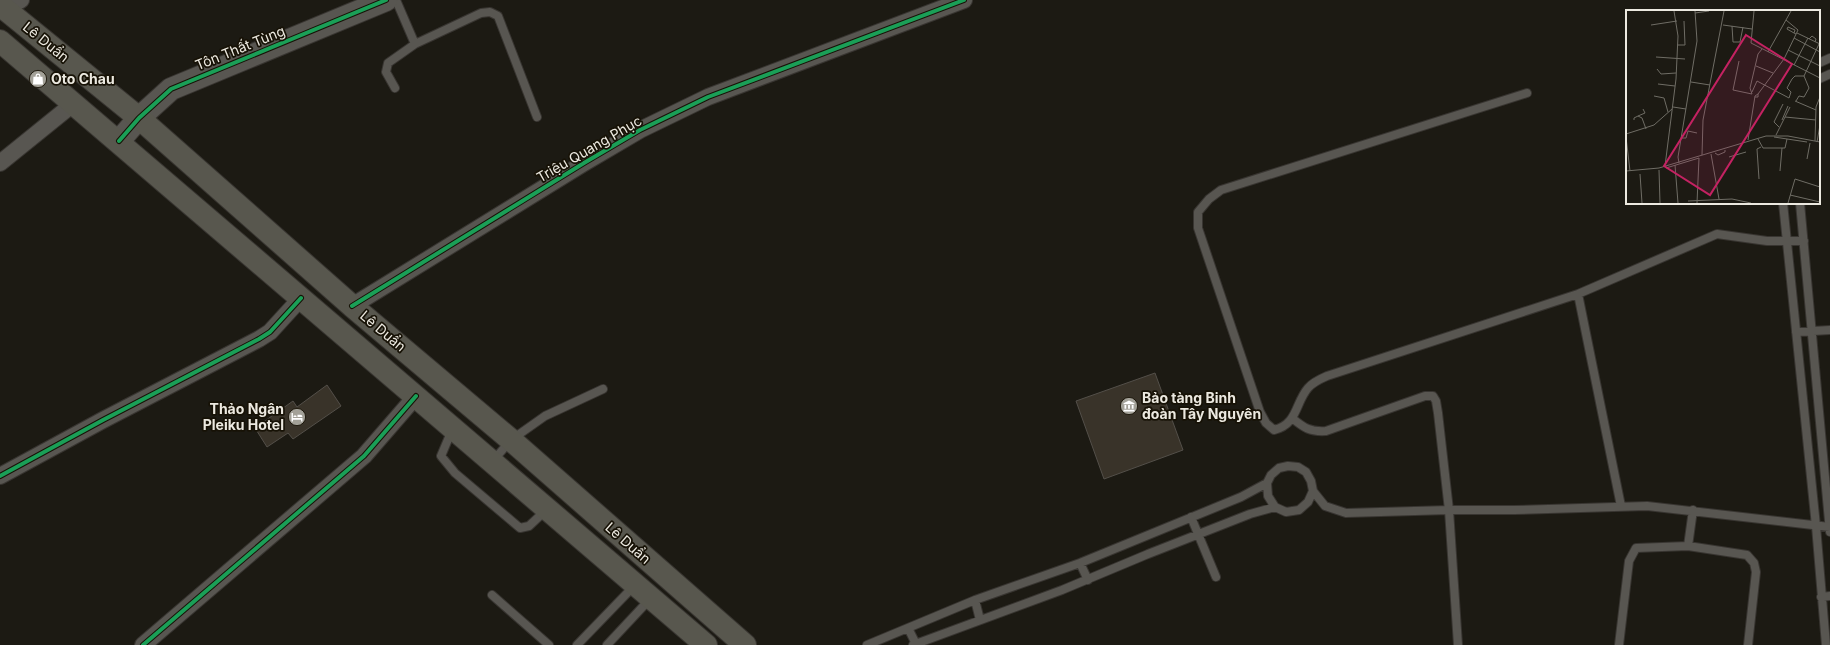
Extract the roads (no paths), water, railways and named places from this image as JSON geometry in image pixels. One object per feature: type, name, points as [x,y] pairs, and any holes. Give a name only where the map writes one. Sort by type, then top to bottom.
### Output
[{"type":"main road","name":"Lê Duẩn","points":[[8,4],[352,306],[511,440],[745,645]]},
{"type":"main road","name":"Lê Duẩn","points":[[0,41],[73,104],[119,141],[706,645]]},
{"type":"street","name":"Tôn Thất Tùng","points":[[119,141],[139,118],[171,90],[185,82],[386,0]]},
{"type":"street","name":"Triệu Quang Phục","points":[[352,306],[640,130],[708,97],[964,0]]},
{"type":"street","points":[[0,163],[73,104]]},
{"type":"street","points":[[0,476],[103,420],[259,339],[270,332],[301,298]]},
{"type":"street","points":[[143,645],[364,456],[416,396]]},
{"type":"lane","points":[[396,0],[414,44]]},
{"type":"lane","points":[[395,88],[386,72],[388,63],[414,44],[481,13],[490,12],[498,16],[537,117]]},
{"type":"lane","points":[[1820,63],[1830,58]]},
{"type":"lane","points":[[1820,79],[1830,74]]},
{"type":"lane","points":[[1527,93],[1221,190],[1209,199],[1198,212],[1198,228],[1260,412],[1266,423],[1274,430],[1283,428],[1292,418],[1308,388],[1317,380],[1578,294],[1717,234],[1767,241],[1804,241]]},
{"type":"lane","points":[[1783,204],[1816,526],[1826,597],[1826,645]]},
{"type":"lane","points":[[1313,491],[1308,502],[1298,510],[1286,512],[1275,507],[1268,496],[1267,484],[1271,475],[1279,468],[1288,466],[1298,467],[1306,472],[1311,481],[1313,491],[1325,506],[1346,513],[1661,506],[1830,529],[1813,331],[1800,204]]},
{"type":"lane","points":[[1578,294],[1621,506]]},
{"type":"lane","points":[[1796,332],[1830,330]]},
{"type":"lane","points":[[492,462],[511,440],[545,416],[603,389]]},
{"type":"lane","points":[[1292,418],[1306,429],[1315,432],[1326,431],[1425,396],[1433,396],[1436,401],[1438,413],[1449,510],[1458,645]]},
{"type":"lane","points":[[1806,422],[1820,422]]},
{"type":"lane","points":[[453,429],[441,456],[455,473],[520,528],[530,526],[546,509]]},
{"type":"lane","points":[[867,645],[975,600],[1080,563],[1241,497],[1267,484]]},
{"type":"lane","points":[[908,628],[914,644],[1088,580],[1148,554],[1250,514],[1275,507]]},
{"type":"lane","points":[[1688,546],[1693,510]]},
{"type":"lane","points":[[1191,517],[1216,577]]},
{"type":"lane","points":[[1619,645],[1629,561],[1636,548],[1688,546],[1747,555],[1754,563],[1756,572],[1748,645]]},
{"type":"lane","points":[[1080,563],[1088,580]]},
{"type":"lane","points":[[577,645],[643,592]]},
{"type":"lane","points":[[607,645],[643,592]]},
{"type":"lane","points":[[492,595],[549,645]]},
{"type":"lane","points":[[975,600],[980,620]]},
{"type":"place","name":"Oto Chau","points":[[38,79]]},
{"type":"place","name":"Bảo tàng Binh đoàn Tây Nguyên","points":[[1129,406]]},
{"type":"place","name":"Thảo Ngân Pleiku Hotel","points":[[297,417]]}]
